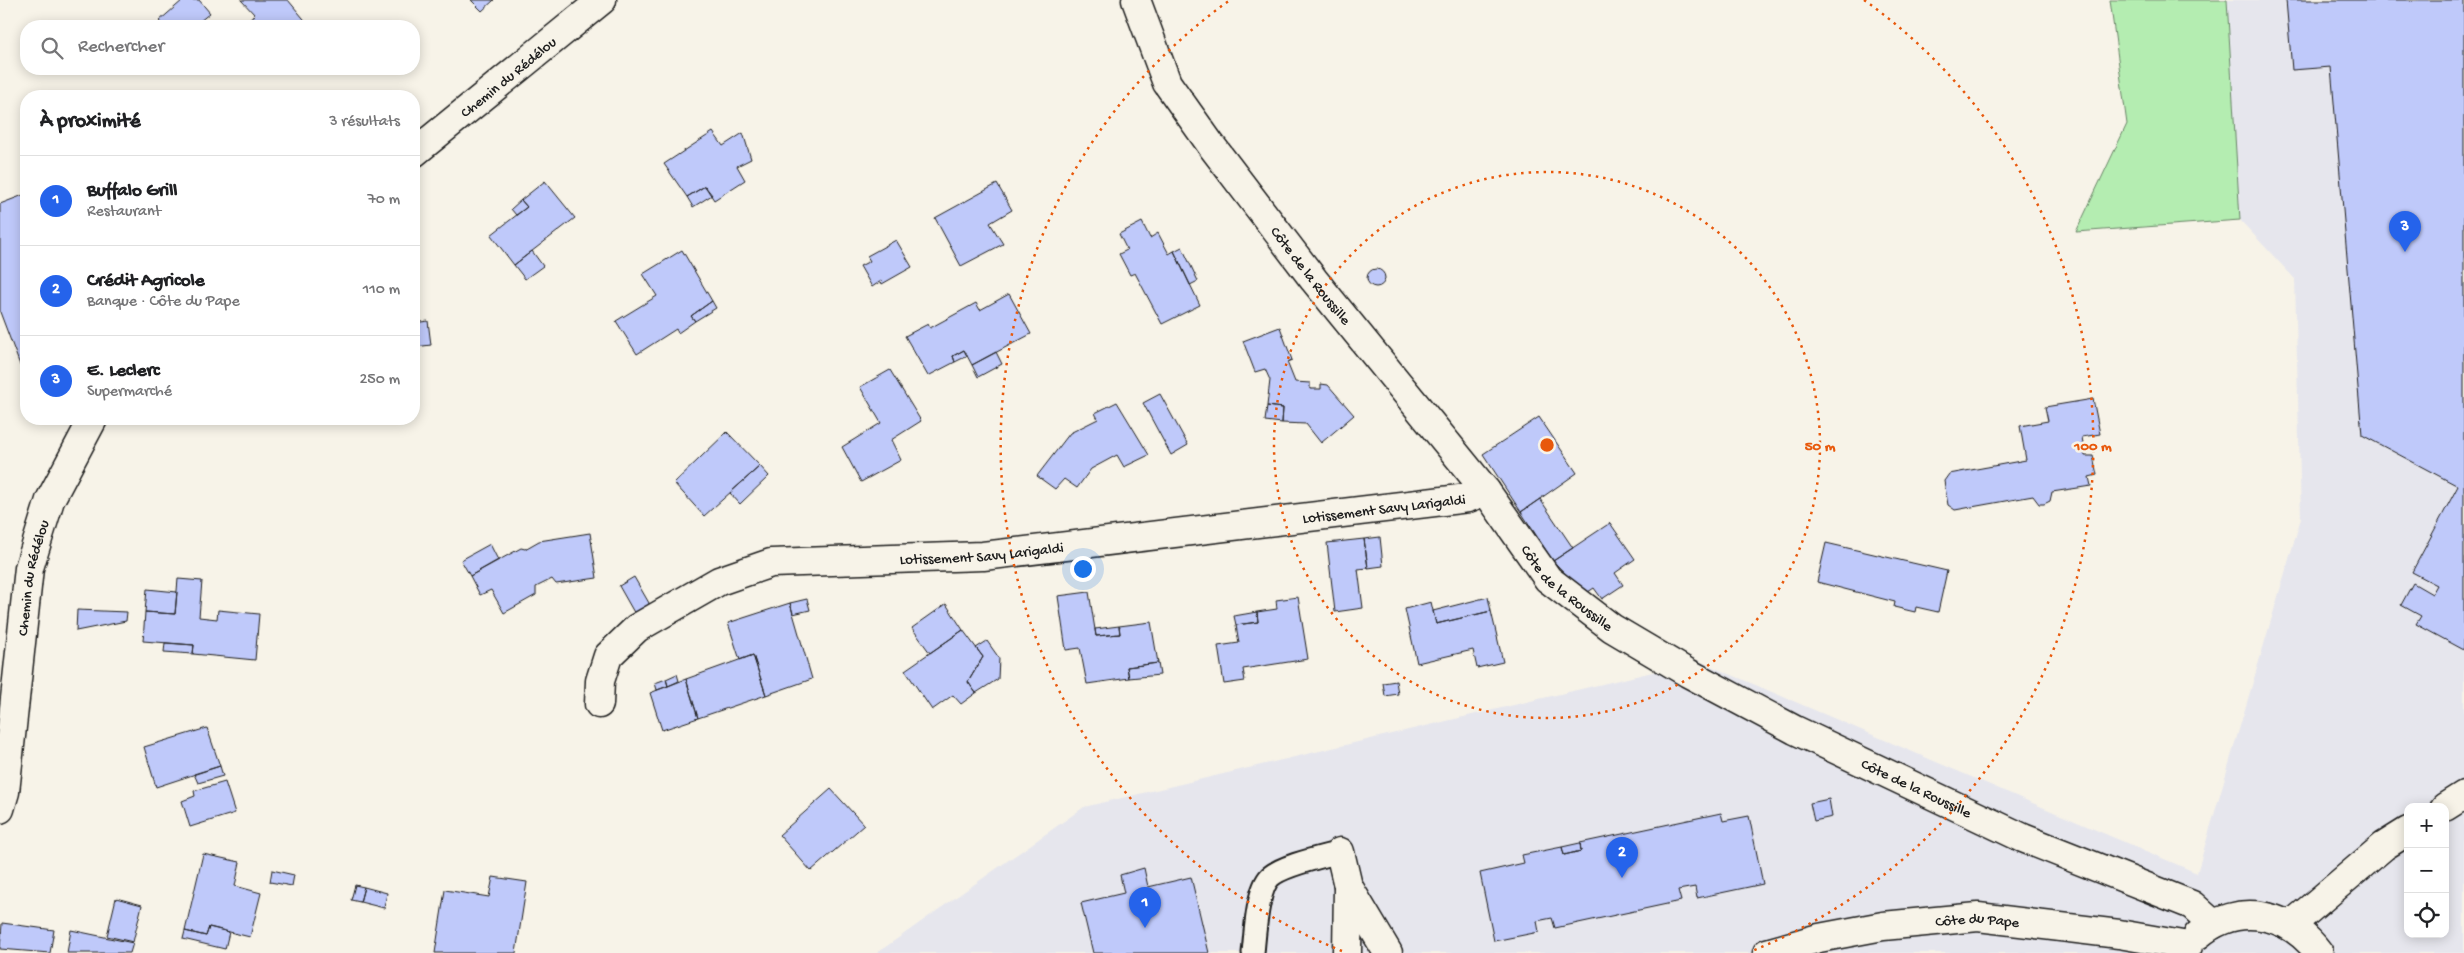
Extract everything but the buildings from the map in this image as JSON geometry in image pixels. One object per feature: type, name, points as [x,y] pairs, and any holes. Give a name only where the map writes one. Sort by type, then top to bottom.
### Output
[{"type":"street","name":"Chemin du Rédélou","points":[[420,148],[602,0]]},
{"type":"street","name":"Côte de la Roussille","points":[[1136,0],[1167,83],[1211,145],[1314,280],[1486,491],[1548,579],[1612,628],[1688,673],[1795,730],[2023,838],[2192,905],[2214,924]]},
{"type":"street","name":"Chemin du Rédélou","points":[[0,809],[6,783],[29,568],[50,500],[89,425]]},
{"type":"street","name":"Lotissement Savy Larigaldi","points":[[599,704],[600,681],[608,656],[637,628],[719,580],[770,562],[983,556],[1468,498],[1486,491]]},
{"type":"street","points":[[2449,805],[2464,795]]},
{"type":"street","points":[[2291,926],[2384,846],[2404,834]]},
{"type":"street","points":[[1340,852],[1348,886],[1347,953]]},
{"type":"street","points":[[1348,886],[1388,953]]},
{"type":"street","points":[[2186,950],[2200,934],[2214,924],[2239,916],[2266,916],[2291,926],[2308,938],[2319,953]]},
{"type":"street","name":"Côte du Pape","points":[[1767,953],[1819,938],[1883,926],[1978,917],[2119,934],[2186,950]]},
{"type":"lane","points":[[1253,953],[1261,894],[1270,877],[1296,864],[1340,852]]},
{"type":"shaded area","points":[[2227,0],[2464,0],[2464,953],[877,953],[1084,807],[1699,661],[2197,873],[2301,518],[2295,279],[2240,220]]},
{"type":"green space","points":[[2110,0],[2227,0],[2240,220],[2076,232],[2127,124]]},
{"type":"place","name":"E. Leclerc","points":[[2405,252]]},
{"type":"place","name":"Crédit Agricole","points":[[1622,878]]},
{"type":"place","name":"Buffalo Grill","points":[[1145,928]]}]
